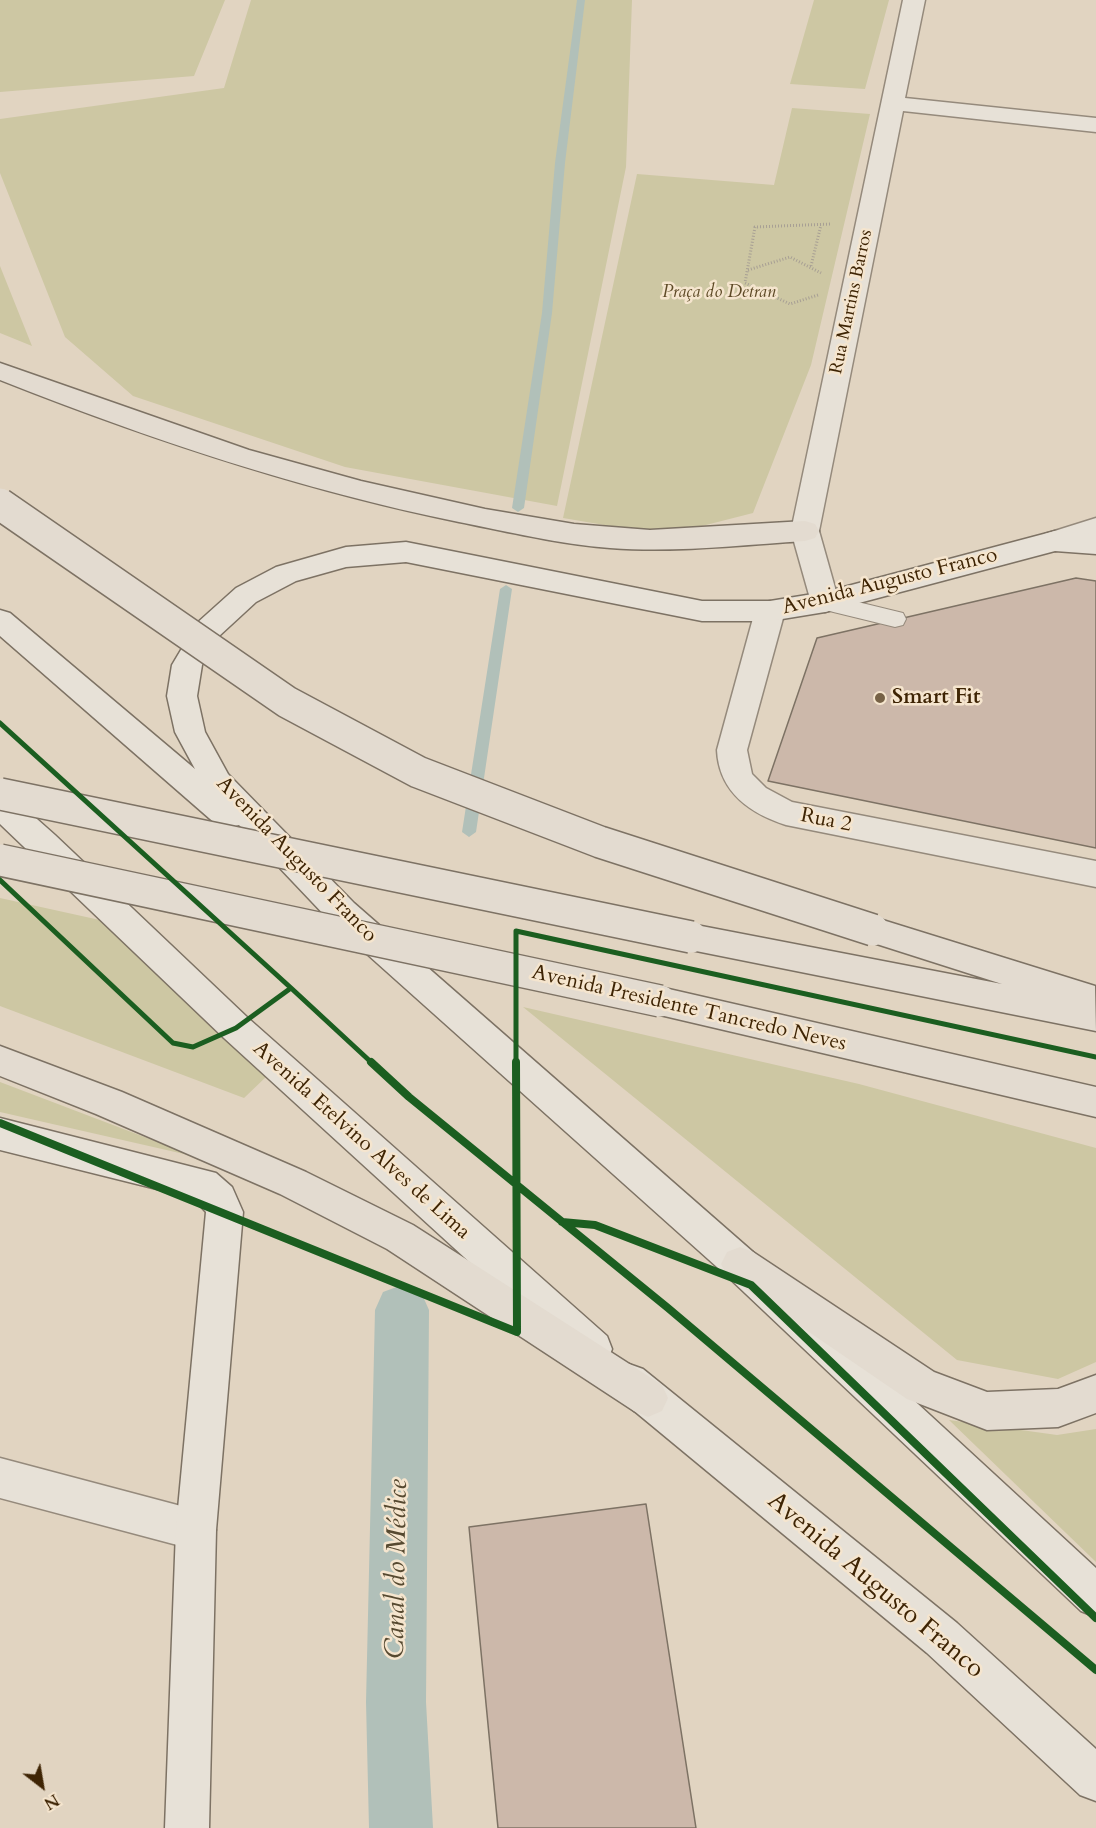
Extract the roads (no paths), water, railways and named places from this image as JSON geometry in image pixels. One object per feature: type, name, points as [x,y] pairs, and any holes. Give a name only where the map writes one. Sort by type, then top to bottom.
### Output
[{"type":"main road","points":[[0,371],[261,464],[425,507],[560,532],[628,540],[692,540],[805,531]]},
{"type":"main road","points":[[0,504],[287,702],[418,772],[600,843],[1096,1000]]},
{"type":"main road","points":[[0,794],[691,938],[1096,1017]]},
{"type":"main road","name":"Avenida Presidente Tancredo Neves","points":[[0,860],[660,1000],[1092,1105]]},
{"type":"main road","points":[[0,1061],[109,1103],[282,1178],[400,1237],[648,1398]]},
{"type":"main road","points":[[740,1264],[921,1386],[987,1411],[1058,1408],[1096,1394]]},
{"type":"street","name":"Rua Martins Barros","points":[[825,602],[805,531],[914,0]]},
{"type":"street","points":[[892,103],[1096,124]]},
{"type":"street","name":"Avenida Augusto Franco","points":[[1096,528],[825,602],[770,611],[702,611],[406,552],[346,557],[286,574],[246,595],[207,630],[188,665],[182,696],[190,732],[217,782],[342,912],[740,1264],[1096,1596]]},
{"type":"street","points":[[1055,541],[1096,544]]},
{"type":"street","name":"Rua 2","points":[[770,611],[732,750],[732,764],[736,779],[755,798],[786,813],[1096,874]]},
{"type":"street","points":[[0,620],[161,760],[342,912]]},
{"type":"street","name":"Avenida Etelvino Alves de Lima","points":[[0,805],[44,844],[236,1028],[648,1398]]},
{"type":"street","points":[[0,1134],[202,1184],[214,1192],[224,1204],[226,1218],[196,1530],[187,1828]]},
{"type":"street","name":"Avenida Augusto Franco","points":[[648,1398],[942,1638],[1096,1779]]},
{"type":"street","points":[[0,1478],[196,1530]]},
{"type":"lane","points":[[825,602],[895,619]]},
{"type":"waterway","points":[[518,508],[547,313],[560,163],[581,0]]},
{"type":"waterway","points":[[469,832],[506,589]]},
{"type":"waterway","name":"Canal do Médice","points":[[401,1828],[396,1702],[402,1310]]},
{"type":"place","name":"Smart Fit","points":[[880,698]]},
{"type":"park label","name":"Praça do Detran","points":[[719,293]]}]
